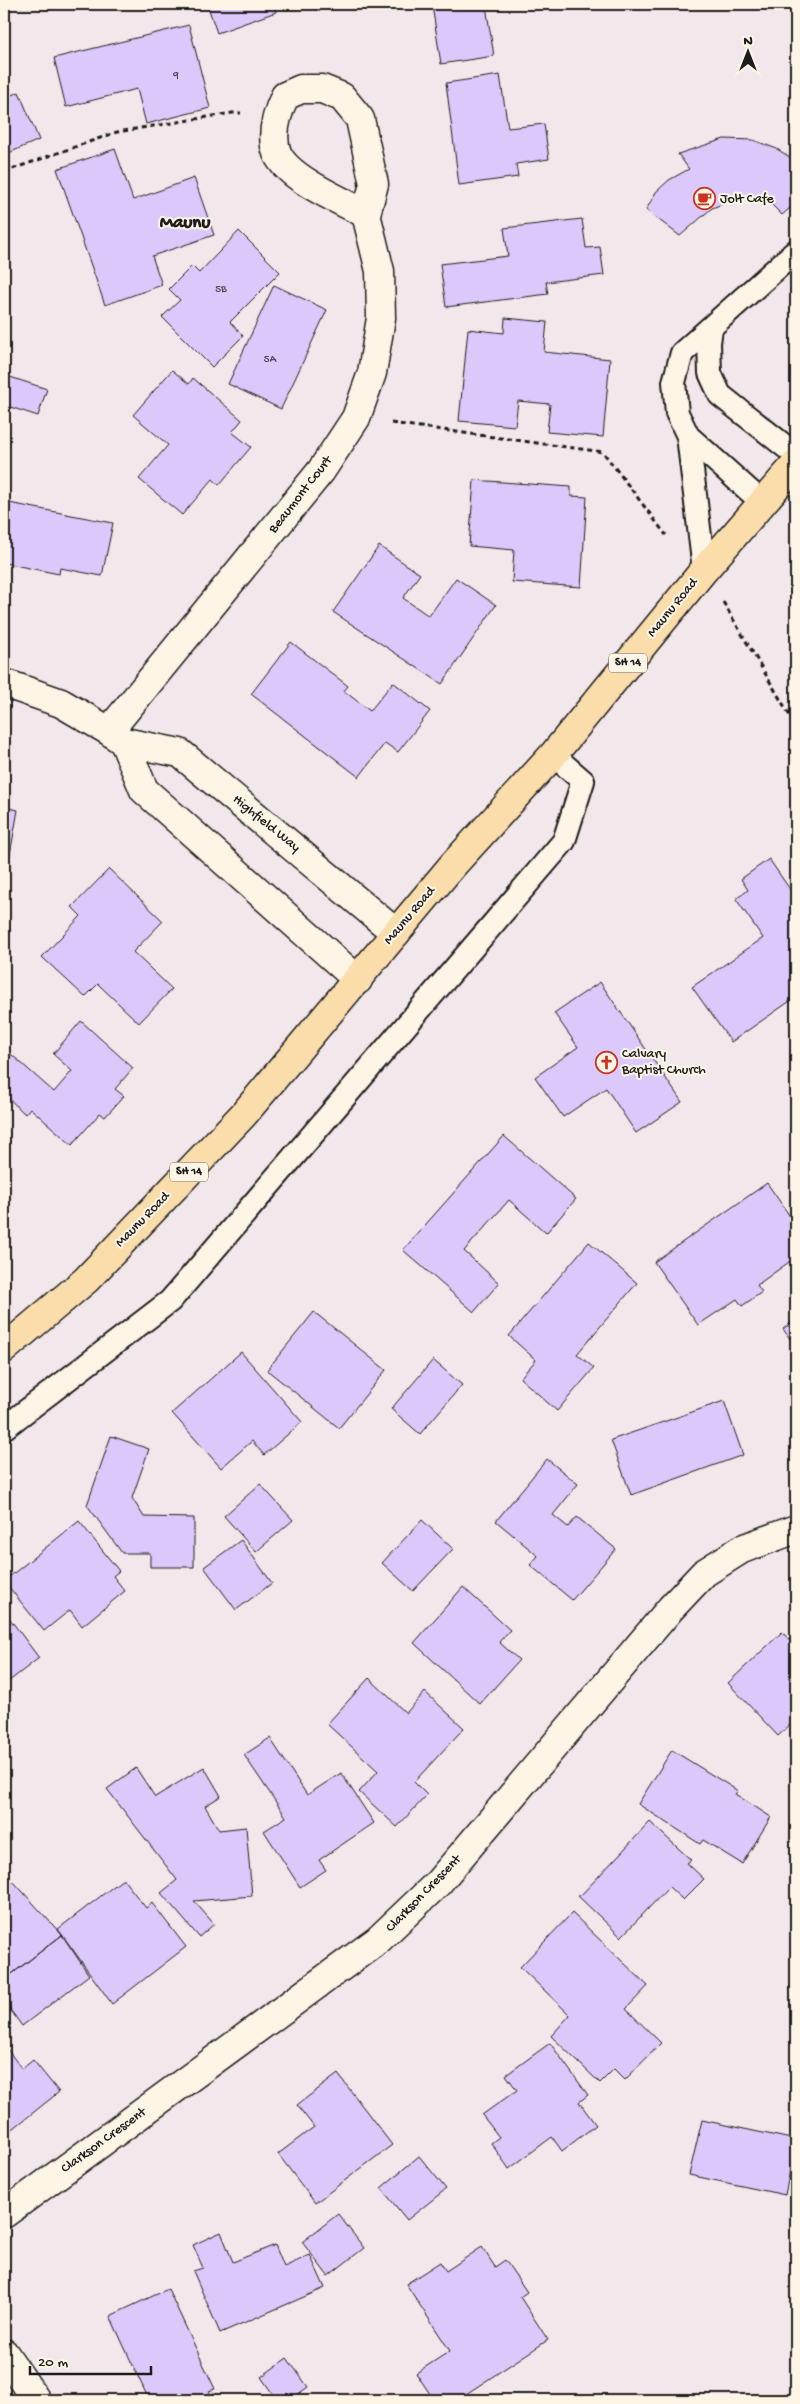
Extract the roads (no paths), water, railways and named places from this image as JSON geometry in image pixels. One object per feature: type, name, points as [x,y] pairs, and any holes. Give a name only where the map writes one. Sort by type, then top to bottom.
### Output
[{"type":"main road","name":"Maunu Road","points":[[4,1349],[86,1280],[244,1114],[452,866],[553,755],[704,570],[796,464]]},
{"type":"street","name":"Beaumont Court","points":[[116,737],[321,471],[356,418],[372,373],[381,318],[380,271],[366,214],[374,184],[360,119],[342,97],[322,89],[301,89],[285,96],[277,114],[275,132],[277,153],[291,171],[324,192],[366,214]]},
{"type":"street","name":"Highfield Way","points":[[4,683],[61,703],[116,737],[180,753],[396,933]]},
{"type":"street","points":[[116,737],[144,790],[358,980]]},
{"type":"street","name":"Clarkson Crescent","points":[[4,2214],[378,1940],[438,1883],[671,1608],[704,1573],[742,1549],[796,1529]]},
{"type":"street","points":[[4,2352],[36,2400]]},
{"type":"lane","points":[[704,570],[688,436],[677,413],[674,382],[682,353],[796,251]]},
{"type":"lane","points":[[711,328],[709,343],[710,373],[720,395],[796,455]]},
{"type":"lane","points":[[688,436],[763,503]]},
{"type":"lane","points":[[4,1428],[170,1301],[564,841],[583,781],[553,755]]},
{"type":"place","name":"Jolt Cafe","points":[[704,199]]},
{"type":"place","name":"Calvary Baptist Church","points":[[606,1062]]},
{"type":"district","name":"Maunu","points":[[185,223]]}]
